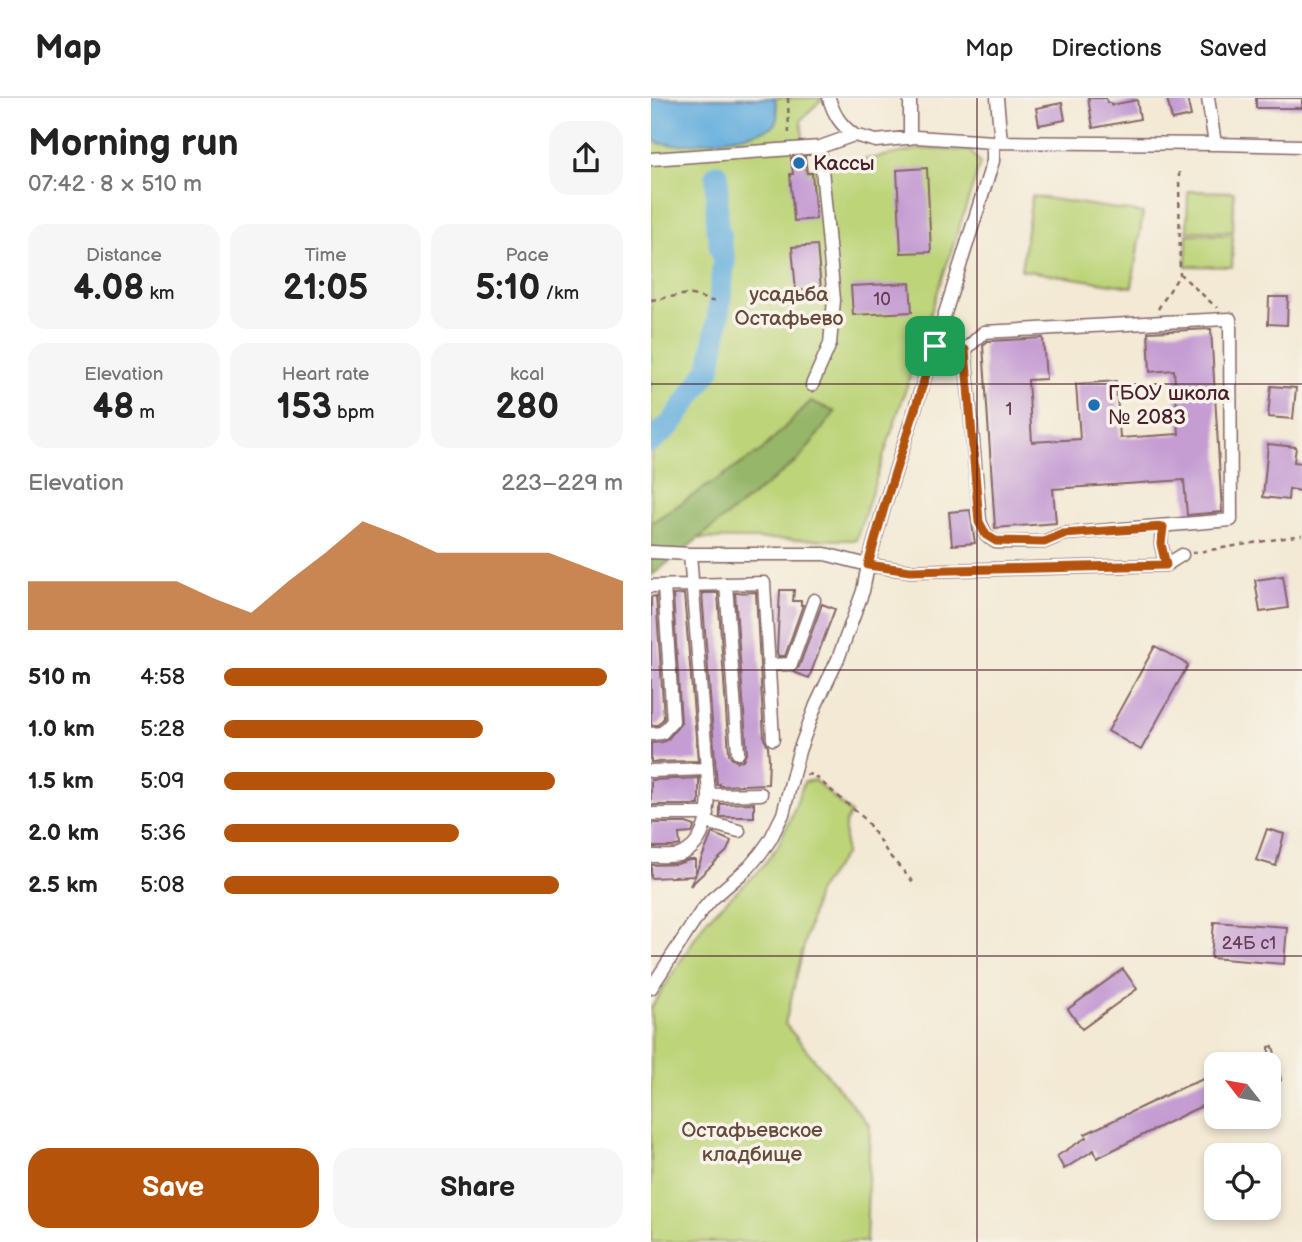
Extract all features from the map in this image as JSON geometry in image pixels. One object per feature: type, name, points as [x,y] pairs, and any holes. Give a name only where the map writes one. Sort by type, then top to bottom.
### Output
[{"type":"street","points":[[829,98],[841,125],[854,135],[876,141],[910,138],[997,142],[1302,146]]},
{"type":"street","points":[[909,98],[910,138]]},
{"type":"street","points":[[651,988],[700,913],[712,899],[750,867],[760,854],[782,814],[799,751],[863,591],[885,504],[993,161],[997,142],[997,98]]},
{"type":"street","points":[[1208,98],[1215,144]]},
{"type":"street","points":[[651,159],[820,147],[854,135]]},
{"type":"street","points":[[812,385],[830,344],[834,300],[820,147]]},
{"type":"street","points":[[1230,319],[1231,520],[1063,534],[1044,542],[996,541],[986,535],[979,522],[965,350],[984,331],[1150,321],[1230,319]]},
{"type":"street","points":[[935,346],[965,350]]},
{"type":"street","points":[[1163,527],[1161,544],[1166,565]]},
{"type":"street","points":[[651,552],[825,554],[868,565],[910,571],[1166,565],[1182,555]]},
{"type":"street","points":[[651,856],[678,855],[694,846],[702,834],[707,818],[709,795],[690,554]]},
{"type":"street","points":[[651,734],[662,733],[673,721],[658,586],[764,583],[773,739]]},
{"type":"street","points":[[726,584],[738,753]]},
{"type":"street","points":[[769,665],[791,664],[814,600]]},
{"type":"street","points":[[651,771],[707,769]]},
{"type":"street","points":[[709,795],[761,794]]},
{"type":"street","points":[[651,814],[707,818],[739,831]]},
{"type":"path","points":[[787,98],[789,150]]},
{"type":"path","points":[[1150,321],[1180,274],[1179,173]]},
{"type":"path","points":[[1180,274],[1230,319]]},
{"type":"path","points":[[651,300],[689,294],[715,302]]},
{"type":"path","points":[[1182,555],[1302,535]]},
{"type":"path","points":[[802,781],[806,774],[811,774],[865,818],[889,855],[914,883]]},
{"type":"green space","name":"усадьба Остафьево","points":[[651,98],[823,98],[801,120],[807,170],[922,149],[971,151],[980,164],[856,540],[651,538]]},
{"type":"green space","points":[[1188,191],[1234,192],[1233,232],[1187,231]]},
{"type":"green space","points":[[1032,196],[1143,213],[1132,287],[1021,270]]},
{"type":"green space","points":[[1187,234],[1233,235],[1232,267],[1186,266]]},
{"type":"green space","points":[[811,401],[835,412],[799,459],[651,576],[651,523],[762,450]]},
{"type":"green space","name":"Остафьевское кладбище","points":[[814,780],[851,813],[845,824],[845,854],[817,892],[785,1024],[870,1126],[866,1242],[651,1242],[651,1008],[707,919],[757,873],[778,846],[804,782]]},
{"type":"water","points":[[651,98],[775,98],[777,119],[774,125],[755,133],[688,144],[661,144],[651,138]]},
{"type":"building","points":[[1088,98],[1106,98],[1111,105],[1137,100],[1140,119],[1093,128]]},
{"type":"building","points":[[1167,98],[1187,98],[1191,116],[1172,120]]},
{"type":"building","points":[[1256,98],[1302,98],[1302,108],[1256,108]]},
{"type":"building","points":[[1062,103],[1065,120],[1039,125],[1036,108]]},
{"type":"building","points":[[805,157],[807,173],[812,173],[816,219],[794,221],[791,158]]},
{"type":"building","points":[[927,168],[931,252],[901,253],[897,170]]},
{"type":"building","points":[[817,245],[821,289],[796,291],[792,247]]},
{"type":"building","points":[[910,283],[912,312],[853,315],[851,286]]},
{"type":"building","points":[[1269,297],[1288,297],[1287,325],[1268,324]]},
{"type":"building","points":[[1211,329],[1222,512],[1187,515],[1184,480],[1053,489],[1056,523],[995,528],[983,345],[988,341],[1043,338],[1046,379],[1028,380],[1032,442],[1080,439],[1076,384],[1116,381],[1120,438],[1179,434],[1174,370],[1150,372],[1148,332]]},
{"type":"building","points":[[1271,386],[1296,388],[1293,419],[1268,417]]},
{"type":"building","points":[[1268,444],[1296,447],[1294,462],[1302,463],[1301,491],[1289,489],[1288,500],[1263,497]]},
{"type":"building","points":[[970,510],[975,543],[952,545],[949,512]]},
{"type":"building","points":[[1283,576],[1288,608],[1260,612],[1255,580]]},
{"type":"building","points":[[780,590],[794,590],[793,601],[801,601],[803,605],[785,656],[778,656],[777,652]]},
{"type":"building","points":[[756,592],[764,739],[768,746],[769,759],[768,784],[720,786],[717,785],[702,593],[718,593],[729,754],[738,762],[743,760],[747,752],[735,593]]},
{"type":"building","points":[[684,594],[698,761],[651,762],[651,743],[668,739],[681,723],[673,595]]},
{"type":"building","points":[[656,596],[664,718],[658,725],[651,725],[651,597]]},
{"type":"building","points":[[822,604],[835,609],[809,678],[793,672],[799,667]]},
{"type":"building","points":[[1155,646],[1188,665],[1141,750],[1108,731]]},
{"type":"building","points":[[699,778],[699,805],[651,805],[651,780]]},
{"type":"building","points":[[754,803],[754,817],[720,817],[720,804]]},
{"type":"building","points":[[651,823],[686,823],[695,826],[692,833],[679,834],[680,845],[651,847]]},
{"type":"building","points":[[1267,829],[1284,834],[1276,866],[1256,860]]},
{"type":"building","points":[[712,833],[731,841],[727,851],[690,886],[695,876],[651,878],[651,865],[677,864],[689,860],[695,860],[695,875]]},
{"type":"building","points":[[1214,922],[1287,927],[1284,964],[1211,958]]},
{"type":"building","points":[[1123,969],[1137,989],[1082,1029],[1068,1009]]},
{"type":"building","points":[[1204,1079],[1204,1105],[1097,1158],[1094,1150],[1064,1169],[1057,1156],[1087,1137],[1085,1134]]},
{"type":"waterway","points":[[651,441],[671,424],[710,368],[724,259],[717,229],[717,175]]},
{"type":"place","name":"Кассы","points":[[799,163]]},
{"type":"place","name":"ГБОУ школа № 2083","points":[[1094,405]]},
{"type":"route","points":[[935,346],[965,350],[979,522],[986,535],[996,541],[1044,542],[1063,534],[1163,527],[1161,544],[1166,565],[910,571],[868,565],[935,346]]}]
